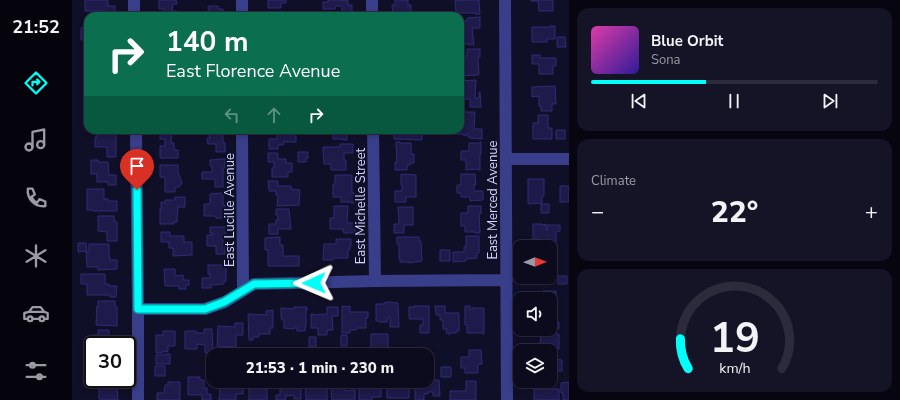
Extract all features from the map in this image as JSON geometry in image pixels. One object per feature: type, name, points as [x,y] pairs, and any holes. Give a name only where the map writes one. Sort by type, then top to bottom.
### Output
[{"type":"street","points":[[134,0],[134,12]]},
{"type":"street","points":[[242,0],[242,12]]},
{"type":"street","points":[[372,0],[372,12]]},
{"type":"street","name":"East Merced Avenue","points":[[505,0],[507,400]]},
{"type":"street","points":[[136,134],[138,400]]},
{"type":"street","name":"East Lucille Avenue","points":[[242,134],[243,290]]},
{"type":"street","name":"East Michelle Street","points":[[373,134],[375,281]]},
{"type":"street","points":[[506,159],[569,159]]},
{"type":"street","points":[[138,309],[205,309],[224,302],[254,284],[507,280]]},
{"type":"building","points":[[85,0],[108,0],[108,6],[115,6],[115,12],[85,11]]},
{"type":"building","points":[[159,0],[176,0],[177,4],[173,4],[172,11],[177,12],[164,12],[164,9],[159,9]]},
{"type":"building","points":[[268,0],[286,0],[286,3],[281,3],[281,8],[268,8]]},
{"type":"building","points":[[328,0],[348,0],[348,5],[352,5],[352,12],[342,12],[342,6],[336,6],[335,9],[323,9],[323,2],[328,2]]},
{"type":"building","points":[[395,0],[408,0],[408,5],[411,5],[411,12],[393,12],[392,5],[395,5]]},
{"type":"building","points":[[455,0],[479,0],[480,14],[456,12]]},
{"type":"building","points":[[531,0],[553,0],[553,11],[539,11],[538,1]]},
{"type":"building","points":[[218,6],[218,9],[223,9],[223,12],[209,12],[208,7]]},
{"type":"building","points":[[480,17],[480,28],[472,28],[474,45],[464,44],[464,21],[467,21],[467,18]]},
{"type":"building","points":[[555,26],[555,39],[547,39],[547,42],[532,42],[532,27]]},
{"type":"building","points":[[84,27],[84,40],[81,40],[81,28]]},
{"type":"building","points":[[557,37],[565,37],[566,47],[557,47]]},
{"type":"building","points":[[467,49],[480,49],[480,57],[478,57],[478,75],[464,76],[464,56],[467,56]]},
{"type":"building","points":[[532,55],[540,55],[540,58],[556,58],[556,66],[553,66],[553,74],[539,74],[539,64],[532,64]]},
{"type":"building","points":[[476,80],[475,98],[479,98],[480,92],[481,107],[470,107],[470,99],[464,99],[464,81]]},
{"type":"building","points":[[555,86],[556,104],[552,104],[552,111],[541,111],[541,106],[539,106],[539,96],[532,97],[532,87]]},
{"type":"building","points":[[464,112],[475,112],[474,129],[482,129],[482,139],[470,138],[468,137],[469,134],[466,134],[466,136],[463,135]]},
{"type":"building","points":[[538,115],[548,115],[548,128],[552,128],[552,139],[533,139],[533,123],[538,123]]},
{"type":"building","points":[[556,130],[565,130],[565,139],[556,139]]},
{"type":"building","points":[[97,134],[116,134],[116,157],[107,157],[107,147],[95,147],[95,137],[97,137]]},
{"type":"building","points":[[160,134],[172,134],[171,143],[174,143],[174,150],[178,150],[178,158],[160,158],[160,146],[165,146],[165,139],[160,139]]},
{"type":"building","points":[[223,134],[225,152],[216,152],[216,144],[208,144],[207,138],[210,138],[210,135]]},
{"type":"building","points":[[277,134],[296,134],[296,142],[284,142],[283,145],[278,145],[278,149],[269,149],[269,139],[277,139]]},
{"type":"building","points":[[333,134],[347,134],[347,140],[333,139]]},
{"type":"building","points":[[394,134],[422,134],[422,140],[394,139]]},
{"type":"building","points":[[396,142],[411,143],[411,154],[414,154],[414,163],[407,165],[407,170],[395,170],[395,162],[397,162]]},
{"type":"building","points":[[480,142],[480,170],[466,170],[466,160],[461,160],[461,151],[469,151],[469,143]]},
{"type":"building","points":[[340,144],[353,144],[353,153],[344,153],[346,170],[331,170],[331,164],[324,164],[323,147],[340,147]]},
{"type":"building","points":[[298,152],[308,152],[306,162],[298,162]]},
{"type":"building","points":[[268,153],[278,153],[278,159],[286,159],[286,163],[292,163],[292,172],[288,172],[288,177],[272,177],[274,162],[268,162]]},
{"type":"building","points":[[225,159],[225,168],[223,168],[223,187],[215,187],[215,179],[202,179],[202,172],[212,172],[210,160]]},
{"type":"building","points":[[91,160],[108,162],[109,175],[116,175],[116,185],[108,185],[108,182],[97,182],[97,174],[91,174]]},
{"type":"building","points":[[160,165],[178,165],[178,172],[182,183],[179,187],[175,187],[175,192],[165,192],[165,177],[160,177]]},
{"type":"building","points":[[401,174],[416,175],[416,197],[406,197],[406,202],[395,202],[395,191],[402,191]]},
{"type":"building","points":[[461,174],[475,174],[476,185],[474,184],[474,191],[483,191],[483,200],[470,201],[470,197],[461,197],[461,193],[457,193],[457,185],[461,185]]},
{"type":"building","points":[[335,175],[352,175],[352,193],[354,193],[354,203],[341,202],[341,197],[333,197]]},
{"type":"building","points":[[528,179],[544,179],[544,196],[542,196],[542,203],[528,204]]},
{"type":"building","points":[[268,181],[278,181],[278,186],[291,186],[291,189],[300,190],[299,205],[277,206],[278,195],[276,195],[276,191],[269,191]]},
{"type":"building","points":[[560,186],[569,186],[569,202],[560,202]]},
{"type":"building","points":[[87,189],[104,189],[104,199],[108,199],[108,201],[117,201],[117,211],[87,210]]},
{"type":"building","points":[[223,193],[223,205],[225,205],[225,210],[226,209],[226,218],[204,216],[204,204],[210,204],[210,194]]},
{"type":"building","points":[[175,197],[185,197],[185,207],[178,207],[177,222],[174,222],[174,224],[160,224],[161,202],[165,203],[165,200],[175,200]]},
{"type":"building","points":[[541,204],[549,204],[549,213],[541,213]]},
{"type":"building","points":[[334,206],[348,206],[347,223],[355,223],[355,233],[344,233],[343,229],[330,229],[330,218],[334,218]]},
{"type":"building","points":[[468,206],[481,206],[481,214],[479,214],[480,233],[465,232],[465,226],[461,226],[461,213],[468,213]]},
{"type":"building","points":[[398,207],[413,207],[413,225],[404,225],[404,233],[394,233],[394,224],[399,224]]},
{"type":"building","points":[[276,209],[289,209],[291,229],[278,229],[278,234],[269,234],[269,224],[276,224],[276,220],[278,220]]},
{"type":"building","points":[[98,216],[114,216],[114,221],[117,223],[117,241],[107,241],[107,232],[98,231]]},
{"type":"building","points":[[533,224],[546,224],[546,230],[548,230],[547,225],[560,225],[560,231],[556,232],[556,240],[533,239]]},
{"type":"building","points":[[210,227],[226,227],[226,233],[223,235],[225,254],[216,254],[216,246],[207,246],[207,235],[213,235],[213,233],[210,233]]},
{"type":"building","points":[[161,232],[170,232],[170,236],[184,236],[184,242],[192,242],[192,255],[173,256],[173,248],[169,248],[169,242],[161,242]]},
{"type":"building","points":[[466,236],[479,236],[479,253],[477,253],[477,258],[453,262],[453,252],[464,252],[464,247],[466,247]]},
{"type":"building","points":[[280,237],[280,245],[283,245],[283,256],[299,256],[299,266],[268,266],[268,250],[265,250],[265,238]]},
{"type":"building","points":[[397,237],[419,237],[419,241],[421,241],[422,261],[409,263],[400,262]]},
{"type":"building","points":[[336,239],[351,239],[350,250],[348,250],[348,258],[323,260],[324,244],[336,244]]},
{"type":"building","points":[[78,243],[86,243],[87,251],[78,252]]},
{"type":"building","points":[[89,244],[109,244],[109,257],[110,260],[117,260],[117,269],[98,270],[98,267],[87,267],[86,252],[89,252]]},
{"type":"building","points":[[440,250],[450,250],[450,261],[440,261]]},
{"type":"building","points":[[208,265],[226,265],[226,281],[224,281],[224,284],[211,285],[211,288],[202,288],[202,278],[210,278],[210,274],[208,274]]},
{"type":"building","points":[[164,269],[175,269],[175,276],[183,275],[183,280],[189,280],[189,285],[186,285],[186,289],[179,289],[179,286],[165,286]]},
{"type":"building","points":[[81,274],[105,274],[105,284],[109,284],[109,286],[117,286],[116,297],[110,297],[110,295],[87,295],[87,284],[81,284]]},
{"type":"building","points":[[558,276],[567,276],[567,284],[558,284]]},
{"type":"building","points":[[543,291],[556,291],[556,292]]},
{"type":"building","points":[[98,301],[115,301],[115,306],[117,307],[117,326],[96,325]]},
{"type":"building","points":[[388,302],[398,303],[399,327],[390,327],[390,317],[388,317],[387,322],[376,321],[376,304],[384,304]]},
{"type":"building","points":[[342,306],[350,306],[350,312],[368,312],[368,318],[366,318],[366,328],[357,328],[356,330],[350,330],[350,333],[342,333]]},
{"type":"building","points":[[429,306],[429,333],[420,333],[420,325],[423,325],[423,319],[409,319],[409,307]]},
{"type":"building","points":[[435,306],[445,306],[445,313],[459,313],[459,331],[450,334],[446,333],[447,329],[443,329],[443,320],[440,320],[440,315],[436,315]]},
{"type":"building","points":[[465,306],[470,306],[470,309],[484,308],[484,334],[467,333],[467,325],[465,325]]},
{"type":"building","points":[[294,307],[307,307],[305,331],[297,331],[297,328],[284,328],[284,320],[282,320],[281,317],[281,308],[294,309]]},
{"type":"building","points":[[327,307],[338,307],[338,316],[332,316],[333,330],[327,330],[327,335],[318,335],[318,328],[311,328],[311,314],[327,314]]},
{"type":"building","points":[[273,310],[273,328],[270,328],[270,334],[259,334],[259,337],[253,337],[253,340],[249,340],[248,314],[266,315],[266,311]]},
{"type":"building","points":[[557,322],[559,322],[559,329],[557,329]]},
{"type":"building","points":[[235,323],[243,323],[243,335],[236,335],[236,347],[217,346],[218,326],[235,327]]},
{"type":"building","points":[[204,329],[212,329],[213,348],[206,348],[206,353],[205,345],[197,344],[197,349],[185,349],[185,331],[204,333]]},
{"type":"building","points":[[98,330],[109,330],[109,336],[92,336],[98,335]]},
{"type":"building","points":[[163,331],[175,331],[175,346],[168,346],[167,352],[163,351],[163,353],[156,353],[156,335],[164,335]]},
{"type":"building","points":[[371,334],[388,334],[388,348],[371,348]]},
{"type":"building","points":[[557,334],[559,334],[559,349],[557,349],[557,344],[540,344],[541,336],[557,336]]},
{"type":"building","points":[[341,335],[347,335],[347,346],[341,346]]},
{"type":"building","points":[[309,337],[316,337],[316,347],[309,347]]},
{"type":"building","points":[[469,350],[481,350],[482,364],[478,364],[478,373],[465,373],[465,368],[461,368],[461,357],[469,357]]},
{"type":"building","points":[[170,354],[170,364],[156,364],[156,355]]},
{"type":"building","points":[[557,360],[562,360],[562,371],[557,371]]},
{"type":"building","points":[[155,366],[165,366],[165,376],[155,376]]},
{"type":"building","points":[[441,367],[451,367],[451,377],[441,377]]},
{"type":"building","points":[[188,377],[200,377],[200,380],[204,380],[204,388],[207,388],[207,394],[211,394],[211,400],[202,400],[202,395],[188,395]]},
{"type":"building","points":[[434,380],[439,380],[440,396],[433,396],[433,392],[428,392],[428,394],[424,394],[424,400],[415,400],[415,388],[434,388]]},
{"type":"building","points":[[466,381],[476,381],[476,400],[450,400],[450,391],[466,391]]},
{"type":"building","points":[[168,382],[180,382],[180,400],[157,400],[157,393],[164,393],[165,385],[168,385]]},
{"type":"building","points":[[569,382],[569,400],[563,400],[561,383]]},
{"type":"building","points":[[99,388],[117,388],[118,400],[99,399]]},
{"type":"building","points":[[220,388],[243,388],[243,394],[236,394],[236,400],[219,400]]},
{"type":"building","points":[[249,388],[267,389],[267,400],[249,400]]},
{"type":"building","points":[[280,388],[301,388],[301,399],[294,399],[294,395],[285,395],[286,400],[276,400],[276,395],[280,395]]},
{"type":"building","points":[[305,388],[327,388],[327,400],[306,400]]},
{"type":"building","points":[[331,388],[345,388],[345,391],[355,390],[355,400],[332,400]]},
{"type":"building","points":[[359,388],[381,388],[381,397],[372,397],[372,400],[359,400]]},
{"type":"building","points":[[387,388],[409,388],[409,398],[387,398]]},
{"type":"building","points":[[534,389],[559,389],[559,400],[534,400]]},
{"type":"route","points":[[137,190],[138,309],[205,309],[224,302],[254,284],[314,283]]}]
